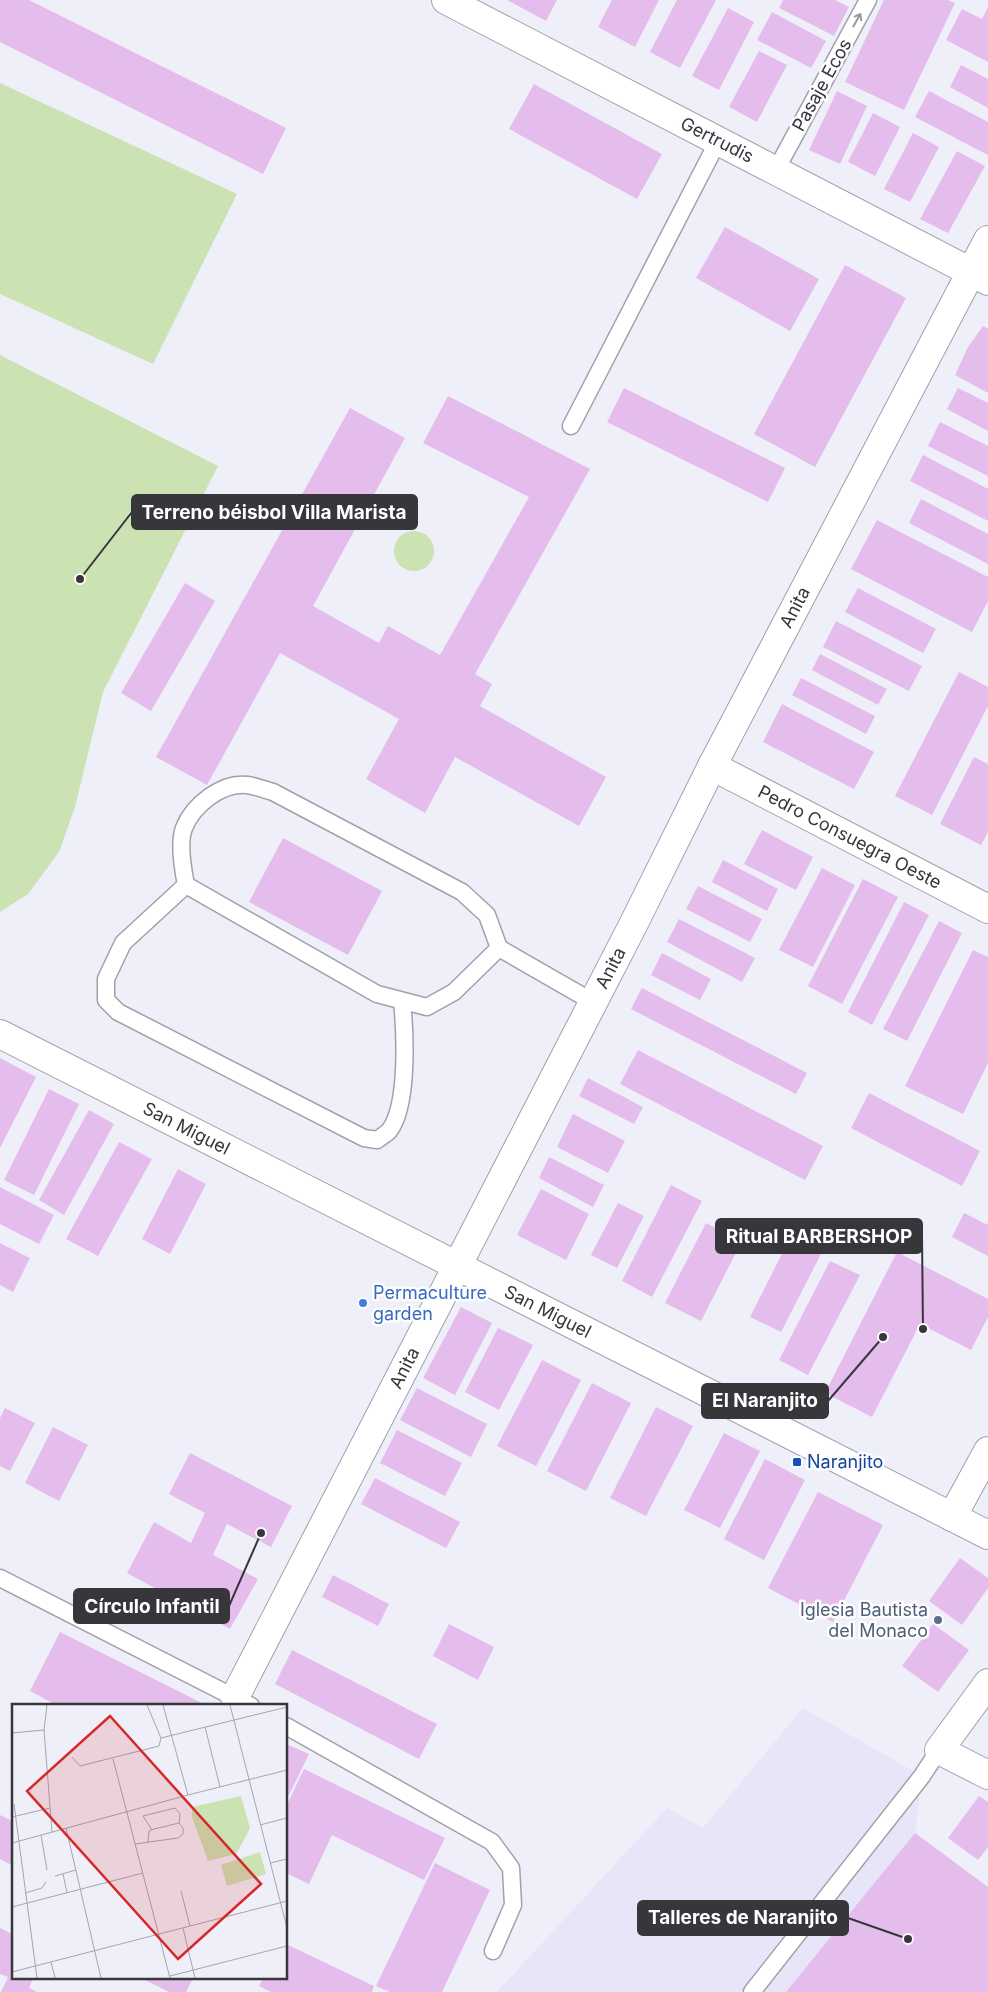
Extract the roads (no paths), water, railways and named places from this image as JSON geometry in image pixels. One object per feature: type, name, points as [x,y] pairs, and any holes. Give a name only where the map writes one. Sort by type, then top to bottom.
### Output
[{"type":"street","name":"Gertrudis","points":[[446,0],[980,276]]},
{"type":"street","name":"Anita","points":[[243,1701],[457,1266],[712,766],[980,276],[988,240]]},
{"type":"street","name":"Pedro Consuegra Oeste","points":[[712,766],[988,909]]},
{"type":"street","name":"San Miguel","points":[[0,1034],[988,1535]]},
{"type":"street","points":[[952,1517],[988,1451]]},
{"type":"street","points":[[988,1683],[939,1750],[988,1775]]},
{"type":"lane","name":"Pasaje Ecos","points":[[776,170],[868,0]]},
{"type":"lane","points":[[571,426],[718,141]]},
{"type":"lane","points":[[498,948],[454,992],[427,1006],[376,994],[186,885],[182,865],[183,829],[197,806],[217,791],[246,784],[274,792],[462,892],[487,915],[498,948],[593,1002]]},
{"type":"lane","points":[[186,885],[123,943],[106,979],[106,1000],[118,1012],[364,1138],[377,1140],[390,1130],[398,1110],[405,1067],[406,1035],[402,1001]]},
{"type":"lane","points":[[0,1578],[243,1701]]},
{"type":"lane","points":[[288,1727],[492,1842],[511,1868],[513,1905],[493,1952]]},
{"type":"lane","points":[[752,1992],[922,1776],[939,1750]]},
{"type":"place","name":"Terreno béisbol Villa Marista","points":[[80,579]]},
{"type":"place","name":"Permaculture garden","points":[[363,1303]]},
{"type":"place","name":"Ritual BARBERSHOP","points":[[923,1329]]},
{"type":"place","name":"El Naranjito","points":[[883,1337]]},
{"type":"place","name":"Naranjito","points":[[797,1462]]},
{"type":"place","name":"Círculo Infantil","points":[[261,1533]]},
{"type":"place","name":"Iglesia Bautista del Monaco","points":[[938,1620]]},
{"type":"place","name":"Talleres de Naranjito","points":[[908,1939]]}]
